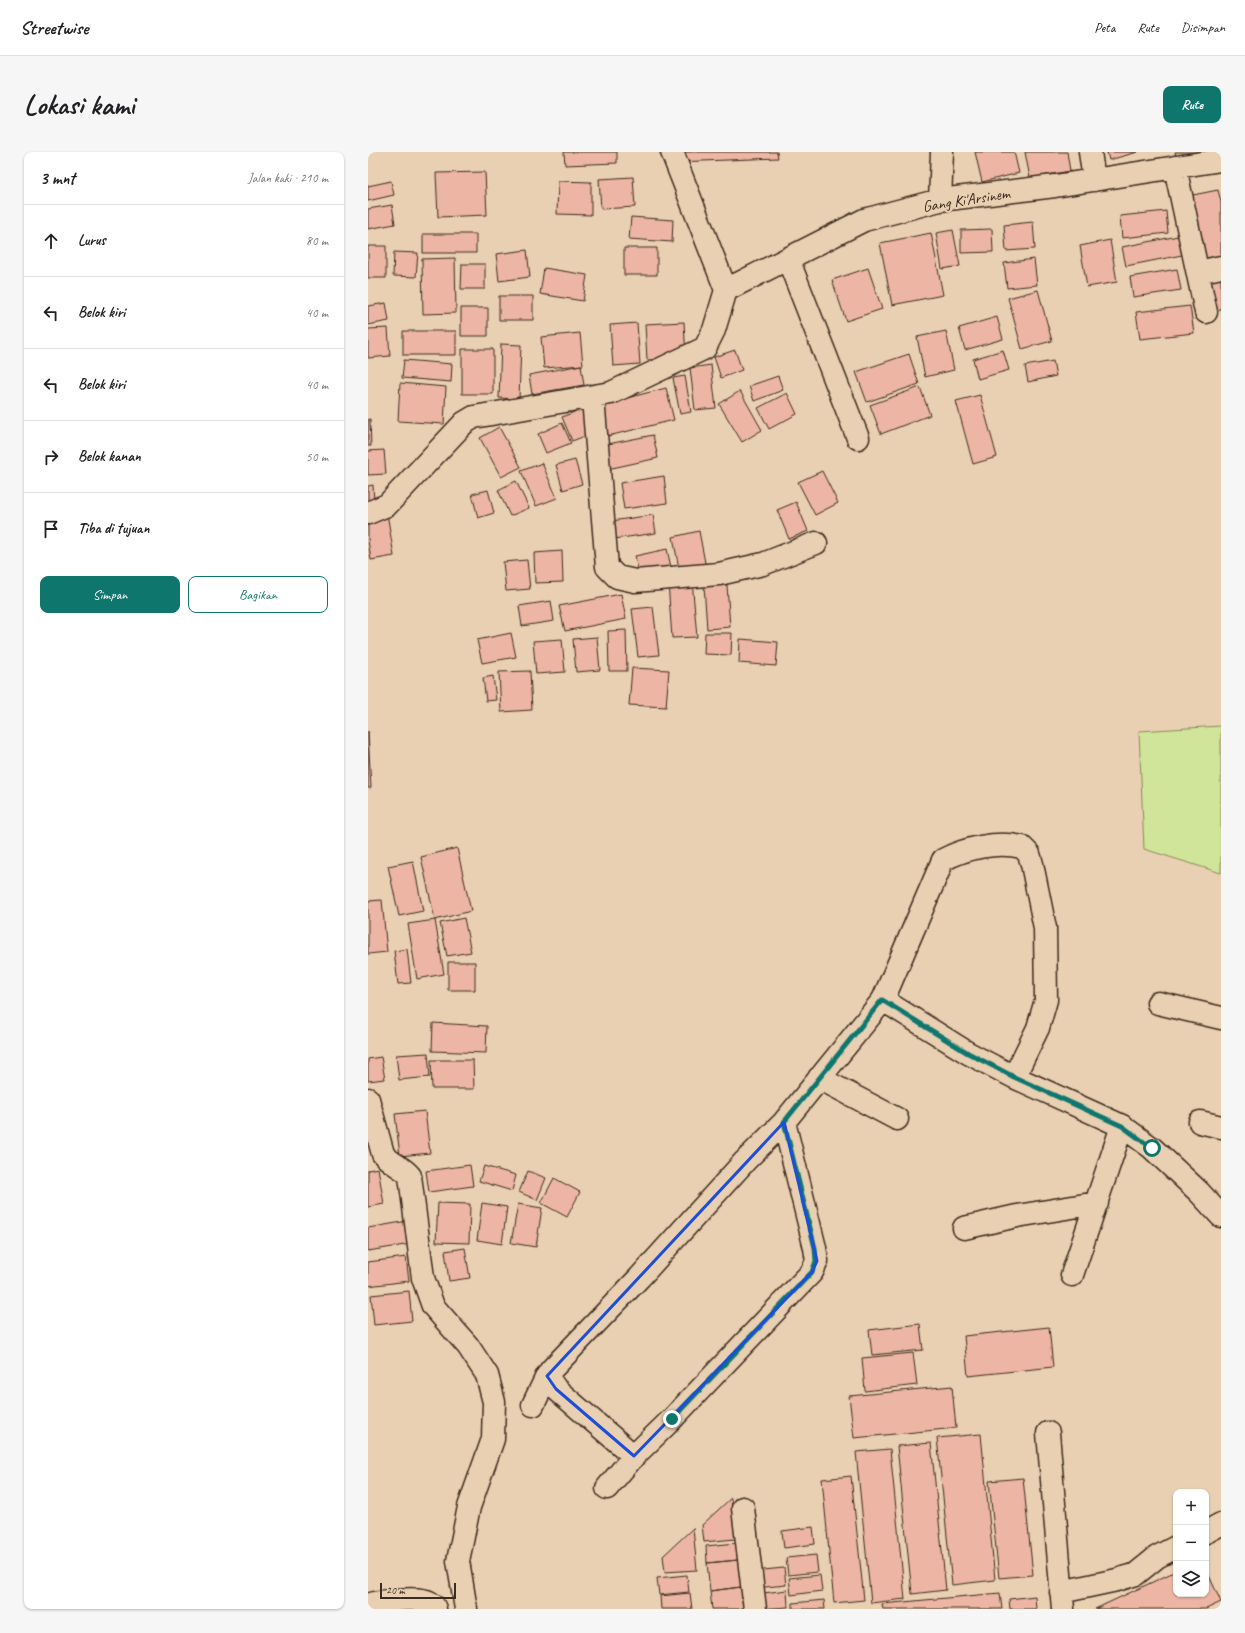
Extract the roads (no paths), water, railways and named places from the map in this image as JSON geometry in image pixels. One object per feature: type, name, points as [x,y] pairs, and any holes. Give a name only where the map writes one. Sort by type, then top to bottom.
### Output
[{"type":"street","points":[[368,513],[387,505],[464,423],[474,417],[593,398],[611,393],[705,348],[714,330],[726,290],[672,152]]},
{"type":"street","points":[[940,200],[942,152]]},
{"type":"street","points":[[1090,152],[1094,180]]},
{"type":"street","name":"Gang Ki'Arsinem","points":[[726,290],[864,220],[940,200],[1094,180],[1163,163],[1221,160]]},
{"type":"street","points":[[1163,163],[1198,272],[1206,312]]},
{"type":"street","points":[[788,259],[858,438]]},
{"type":"street","points":[[1198,272],[1221,267]]},
{"type":"street","points":[[593,398],[607,567],[617,577],[635,580],[719,574],[763,564],[816,543]]},
{"type":"street","points":[[533,1405],[551,1370],[640,1277],[745,1160],[784,1122],[882,1000],[943,860],[955,854],[1000,844],[1022,847],[1028,854],[1032,864],[1045,928],[1046,1000],[1038,1028],[1014,1077]]},
{"type":"street","points":[[882,1000],[968,1053],[1014,1077],[1122,1126],[1152,1148],[1199,1192],[1221,1216]]},
{"type":"street","points":[[1158,1003],[1221,1018]]},
{"type":"street","points":[[819,1078],[897,1119]]},
{"type":"street","points":[[368,1099],[384,1154],[389,1161],[406,1171],[410,1176],[423,1278],[433,1306],[468,1346],[488,1375],[494,1402],[493,1439],[469,1507],[458,1561],[466,1609]]},
{"type":"street","points":[[607,1488],[634,1456],[672,1419],[812,1272],[816,1261],[815,1248],[784,1122]]},
{"type":"street","points":[[1200,1122],[1221,1127]]},
{"type":"street","points":[[1072,1275],[1122,1126]]},
{"type":"street","points":[[964,1228],[1017,1216],[1097,1203]]},
{"type":"street","points":[[547,1376],[556,1389],[634,1456]]},
{"type":"street","points":[[1048,1434],[1062,1601],[1136,1574],[1157,1557],[1173,1549]]},
{"type":"street","points":[[743,1508],[755,1609]]},
{"type":"street","points":[[1209,1530],[1221,1524]]},
{"type":"street","points":[[368,1605],[411,1599],[429,1602],[435,1609]]}]
